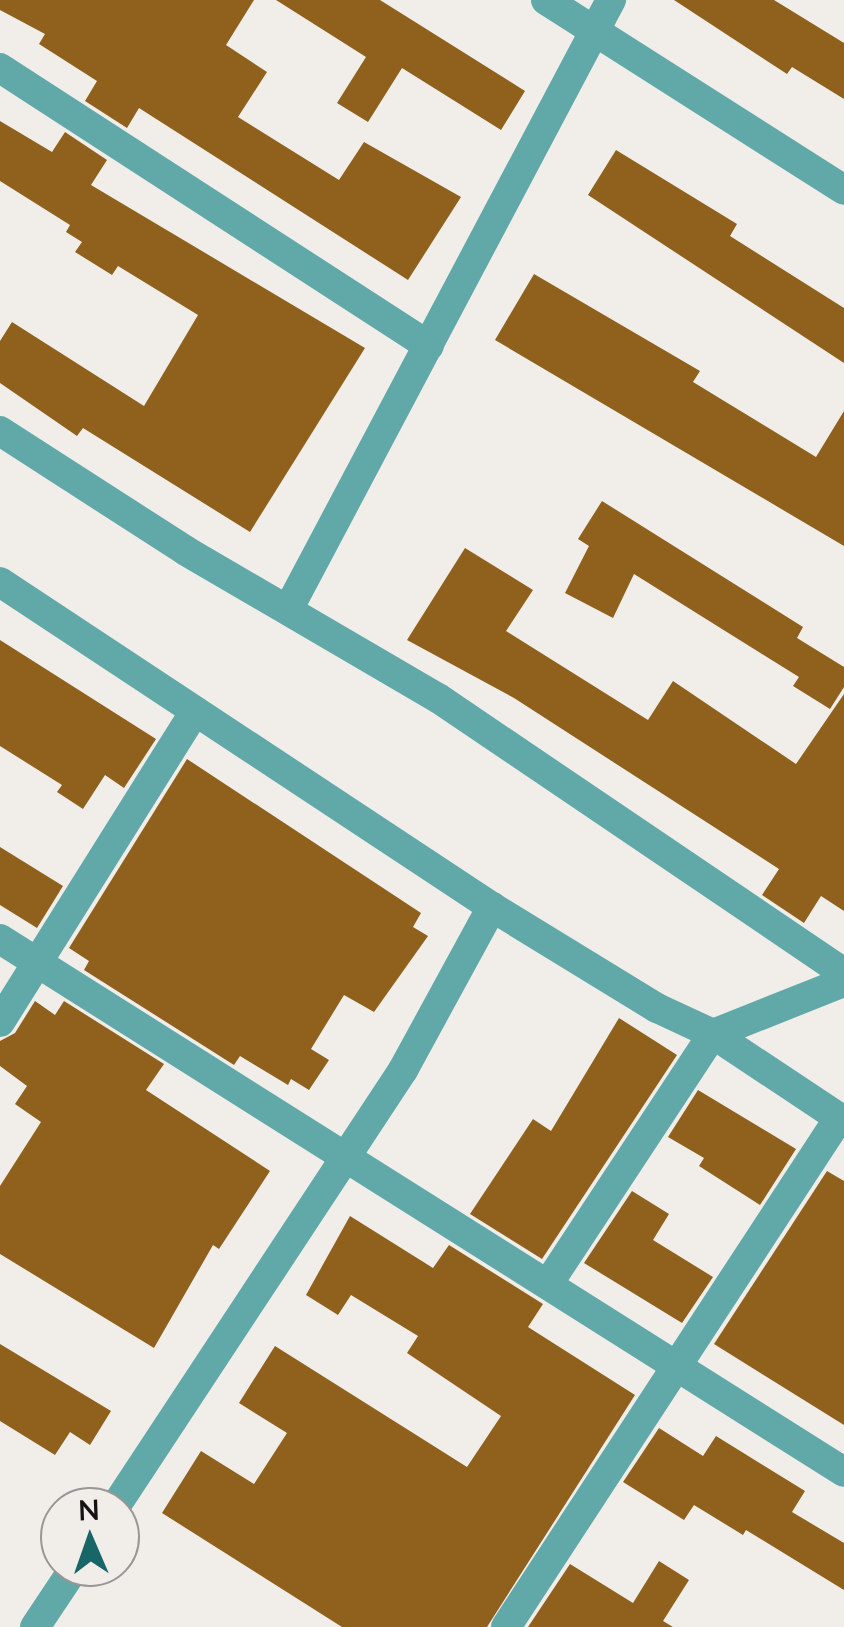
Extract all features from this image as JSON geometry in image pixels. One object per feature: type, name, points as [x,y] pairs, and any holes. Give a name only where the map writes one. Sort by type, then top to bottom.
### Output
[{"type":"street","points":[[546,0],[844,190]]},
{"type":"street","points":[[290,606],[611,0]]},
{"type":"street","points":[[0,68],[429,346]]},
{"type":"street","points":[[0,431],[186,550],[290,606],[844,973]]},
{"type":"street","points":[[0,582],[492,907],[657,1008],[713,1034],[842,1119],[672,1366],[506,1627]]},
{"type":"street","points":[[0,1022],[195,711]]},
{"type":"street","points":[[127,1487],[403,1070],[492,907]]},
{"type":"street","points":[[0,940],[844,1472]]},
{"type":"street","points":[[548,1284],[713,1034],[844,982]]},
{"type":"street","points":[[36,1627],[62,1587]]},
{"type":"building","points":[[0,0],[254,0],[226,45],[267,72],[238,117],[339,180],[364,142],[461,197],[408,280],[139,108],[127,128],[85,101],[97,81],[39,44],[45,34],[0,10]]},
{"type":"building","points":[[276,0],[380,0],[525,91],[501,130],[402,68],[368,122],[337,103],[366,57]]},
{"type":"building","points":[[674,0],[774,0],[844,43],[844,99],[792,67],[787,74]]},
{"type":"building","points":[[0,121],[52,152],[65,132],[107,160],[91,185],[365,348],[250,532],[83,428],[77,436],[0,383],[0,341],[12,322],[144,406],[198,315],[118,266],[112,275],[75,252],[82,242],[66,232],[70,225],[0,181]]},
{"type":"building","points":[[616,150],[737,224],[730,236],[844,308],[844,363],[588,195]]},
{"type":"building","points":[[534,274],[700,371],[693,382],[816,457],[844,411],[844,546],[495,340]]},
{"type":"building","points":[[602,501],[803,627],[797,638],[844,667],[844,687],[830,709],[793,686],[799,677],[634,574],[613,618],[565,593],[589,546],[578,539]]},
{"type":"building","points":[[465,548],[533,590],[506,631],[648,720],[673,681],[796,764],[844,694],[844,911],[821,896],[804,923],[762,895],[779,869],[514,698],[407,640]]},
{"type":"building","points":[[0,640],[156,739],[124,788],[105,775],[83,809],[57,792],[62,785],[0,746]]},
{"type":"building","points":[[187,759],[421,913],[413,927],[428,936],[374,1012],[344,995],[311,1049],[329,1060],[309,1090],[291,1079],[288,1085],[240,1056],[234,1065],[84,970],[89,961],[69,948]]},
{"type":"building","points":[[0,847],[63,886],[37,928],[0,905]]},
{"type":"building","points":[[35,1001],[55,1015],[64,1001],[164,1064],[146,1090],[270,1171],[219,1249],[213,1245],[154,1348],[0,1254],[0,1186],[41,1122],[15,1104],[27,1086],[0,1066],[0,1041],[15,1033]]},
{"type":"building","points":[[619,1018],[677,1055],[542,1259],[470,1214],[533,1119],[551,1131]]},
{"type":"building","points":[[698,1090],[796,1149],[760,1205],[699,1166],[704,1158],[668,1137]]},
{"type":"building","points":[[827,1171],[844,1181],[844,1425],[714,1344]]},
{"type":"building","points":[[632,1191],[669,1214],[653,1240],[713,1277],[682,1323],[584,1263]]},
{"type":"building","points":[[350,1216],[433,1268],[449,1245],[543,1304],[528,1327],[635,1395],[487,1627],[342,1627],[162,1513],[201,1451],[254,1484],[287,1433],[239,1403],[275,1346],[467,1467],[501,1416],[407,1353],[418,1336],[351,1295],[338,1315],[306,1295]]},
{"type":"building","points":[[0,1344],[111,1411],[90,1445],[70,1432],[55,1455],[0,1421]]},
{"type":"building","points":[[659,1428],[703,1456],[716,1436],[805,1491],[792,1512],[844,1543],[844,1590],[746,1530],[743,1535],[694,1505],[684,1520],[623,1482]]},
{"type":"building","points":[[659,1561],[689,1580],[663,1621],[673,1627],[528,1627],[570,1564],[633,1603]]}]
